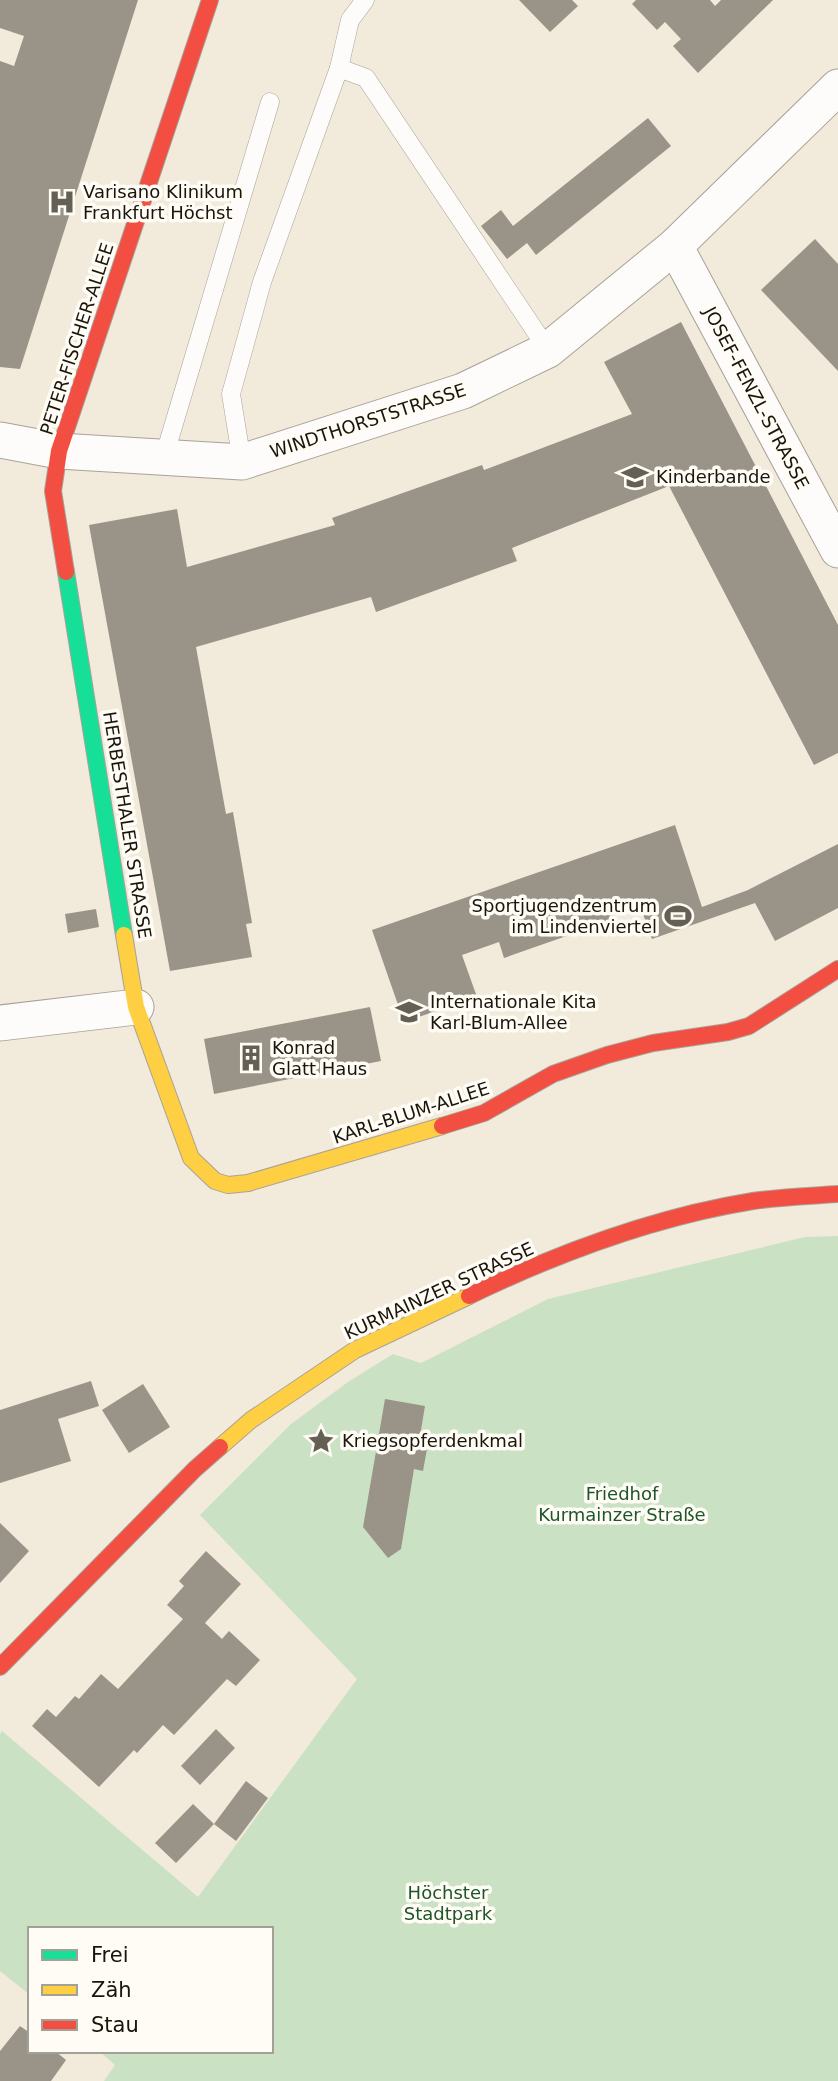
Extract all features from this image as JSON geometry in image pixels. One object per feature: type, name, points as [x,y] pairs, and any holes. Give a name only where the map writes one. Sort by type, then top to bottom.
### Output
[{"type":"street","name":"PETER-FISCHER-ALLEE","points":[[60,451],[210,0]]},
{"type":"street","name":"WINDTHORSTSTRASSE","points":[[0,440],[60,451],[242,462],[464,391],[548,350],[675,246],[838,87]]},
{"type":"street","name":"JOSEF-FENZL-STRASSE","points":[[675,246],[838,550]]},
{"type":"street","name":"HERBESTHALER STRASSE","points":[[60,451],[52,491],[136,1007],[191,1158],[204,1173],[221,1185]]},
{"type":"street","name":"KARL-BLUM-ALLEE","points":[[221,1185],[248,1183],[484,1113],[553,1074],[607,1055],[653,1043],[749,1026],[838,969]]},
{"type":"street","points":[[0,1023],[136,1007]]},
{"type":"street","name":"KURMAINZER STRASSE","points":[[0,1667],[204,1461],[251,1420],[355,1350],[495,1283],[585,1246],[658,1222],[753,1201],[838,1194]]},
{"type":"lane","points":[[242,462],[230,394],[242,371],[262,282],[339,68],[350,20],[365,0]]},
{"type":"lane","points":[[339,68],[366,78],[489,271],[548,350]]},
{"type":"lane","points":[[164,457],[270,102]]},
{"type":"green space","points":[[838,1236],[838,2081],[104,2081],[115,2065],[101,2053],[273,2053],[273,1927],[28,1927],[28,1993],[0,1971],[2,1731],[198,1897],[357,1679],[200,1515],[291,1424],[348,1382],[393,1354],[421,1363],[548,1299],[805,1237]]},
{"type":"building","name":"Varisano Klinikum Frankfurt Höchst","points":[[0,0],[138,0],[20,369],[0,367],[0,61],[14,66],[24,36],[0,28]]},
{"type":"building","points":[[519,0],[572,0],[578,6],[550,32]]},
{"type":"building","points":[[636,0],[710,0],[715,6],[721,0],[773,0],[698,73],[673,46],[681,39],[665,22],[657,30],[632,4]]},
{"type":"building","points":[[648,118],[671,146],[536,255],[527,243],[507,259],[481,226],[501,210],[513,226]]},
{"type":"building","points":[[815,239],[838,264],[838,371],[761,290]]},
{"type":"building","points":[[681,322],[838,625],[838,753],[814,765],[669,486],[512,548],[517,561],[376,612],[371,597],[196,647],[226,814],[233,812],[252,923],[246,924],[252,957],[170,971],[89,525],[177,509],[187,567],[335,525],[332,518],[482,465],[484,470],[632,414],[604,362]]},
{"type":"building","points":[[675,825],[702,907],[748,890],[838,844],[838,908],[775,941],[755,903],[652,939],[638,900],[612,910],[615,919],[504,958],[499,942],[462,955],[477,997],[404,1022],[372,930]]},
{"type":"building","points":[[96,909],[99,927],[68,933],[65,914]]},
{"type":"building","points":[[370,1007],[381,1061],[214,1094],[204,1039]]},
{"type":"building","points":[[91,1381],[99,1406],[58,1419],[71,1461],[0,1483],[0,1410]]},
{"type":"building","points":[[143,1384],[170,1427],[129,1453],[102,1410]]},
{"type":"building","points":[[385,1399],[425,1406],[420,1436],[429,1438],[423,1471],[414,1469],[401,1549],[388,1558],[363,1527]]},
{"type":"building","points":[[0,1523],[29,1551],[0,1583]]},
{"type":"building","points":[[206,1551],[241,1584],[205,1623],[222,1639],[229,1631],[260,1660],[236,1686],[227,1679],[174,1735],[163,1725],[137,1753],[134,1750],[99,1787],[32,1726],[47,1709],[56,1717],[75,1696],[79,1699],[101,1674],[118,1689],[183,1619],[167,1605],[184,1586],[179,1581]]},
{"type":"building","points":[[216,1729],[235,1748],[200,1785],[181,1766]]},
{"type":"building","points":[[246,1781],[268,1798],[236,1841],[214,1824]]},
{"type":"building","points":[[193,1804],[214,1824],[176,1863],[155,1843]]},
{"type":"building","points":[[20,2026],[28,2032],[28,2053],[57,2053],[66,2060],[51,2081],[0,2081],[0,2051]]},
{"type":"traffic: fast","points":[[66,572],[124,935]]},
{"type":"traffic: slow","points":[[124,935],[136,1007],[191,1158],[215,1181],[228,1185],[248,1183],[442,1126]]},
{"type":"traffic: slow","points":[[220,1447],[251,1420],[355,1350],[469,1296]]},
{"type":"traffic: jam","points":[[66,572],[53,491],[59,451],[210,0]]},
{"type":"traffic: jam","points":[[442,1126],[484,1113],[553,1074],[607,1055],[653,1043],[728,1032],[749,1026],[838,969]]},
{"type":"traffic: jam","points":[[469,1296],[572,1251],[679,1217],[753,1201],[838,1194]]},
{"type":"traffic: jam","points":[[0,1667],[195,1469],[220,1447]]},
{"type":"place","name":"Varisano Klinikum Frankfurt Höchst","points":[[62,202]]},
{"type":"place","name":"Kinderbande","points":[[635,477]]},
{"type":"place","name":"Sportjugendzentrum im Lindenviertel","points":[[678,916]]},
{"type":"place","name":"Internationale Kita Karl-Blum-Allee","points":[[409,1012]]},
{"type":"place","name":"Konrad Glatt Haus","points":[[251,1058]]},
{"type":"place","name":"Kriegsopferdenkmal","points":[[321,1441]]},
{"type":"park label","name":"Friedhof Kurmainzer Straße","points":[[622,1504]]},
{"type":"park label","name":"Höchster Stadtpark","points":[[448,1903]]}]
